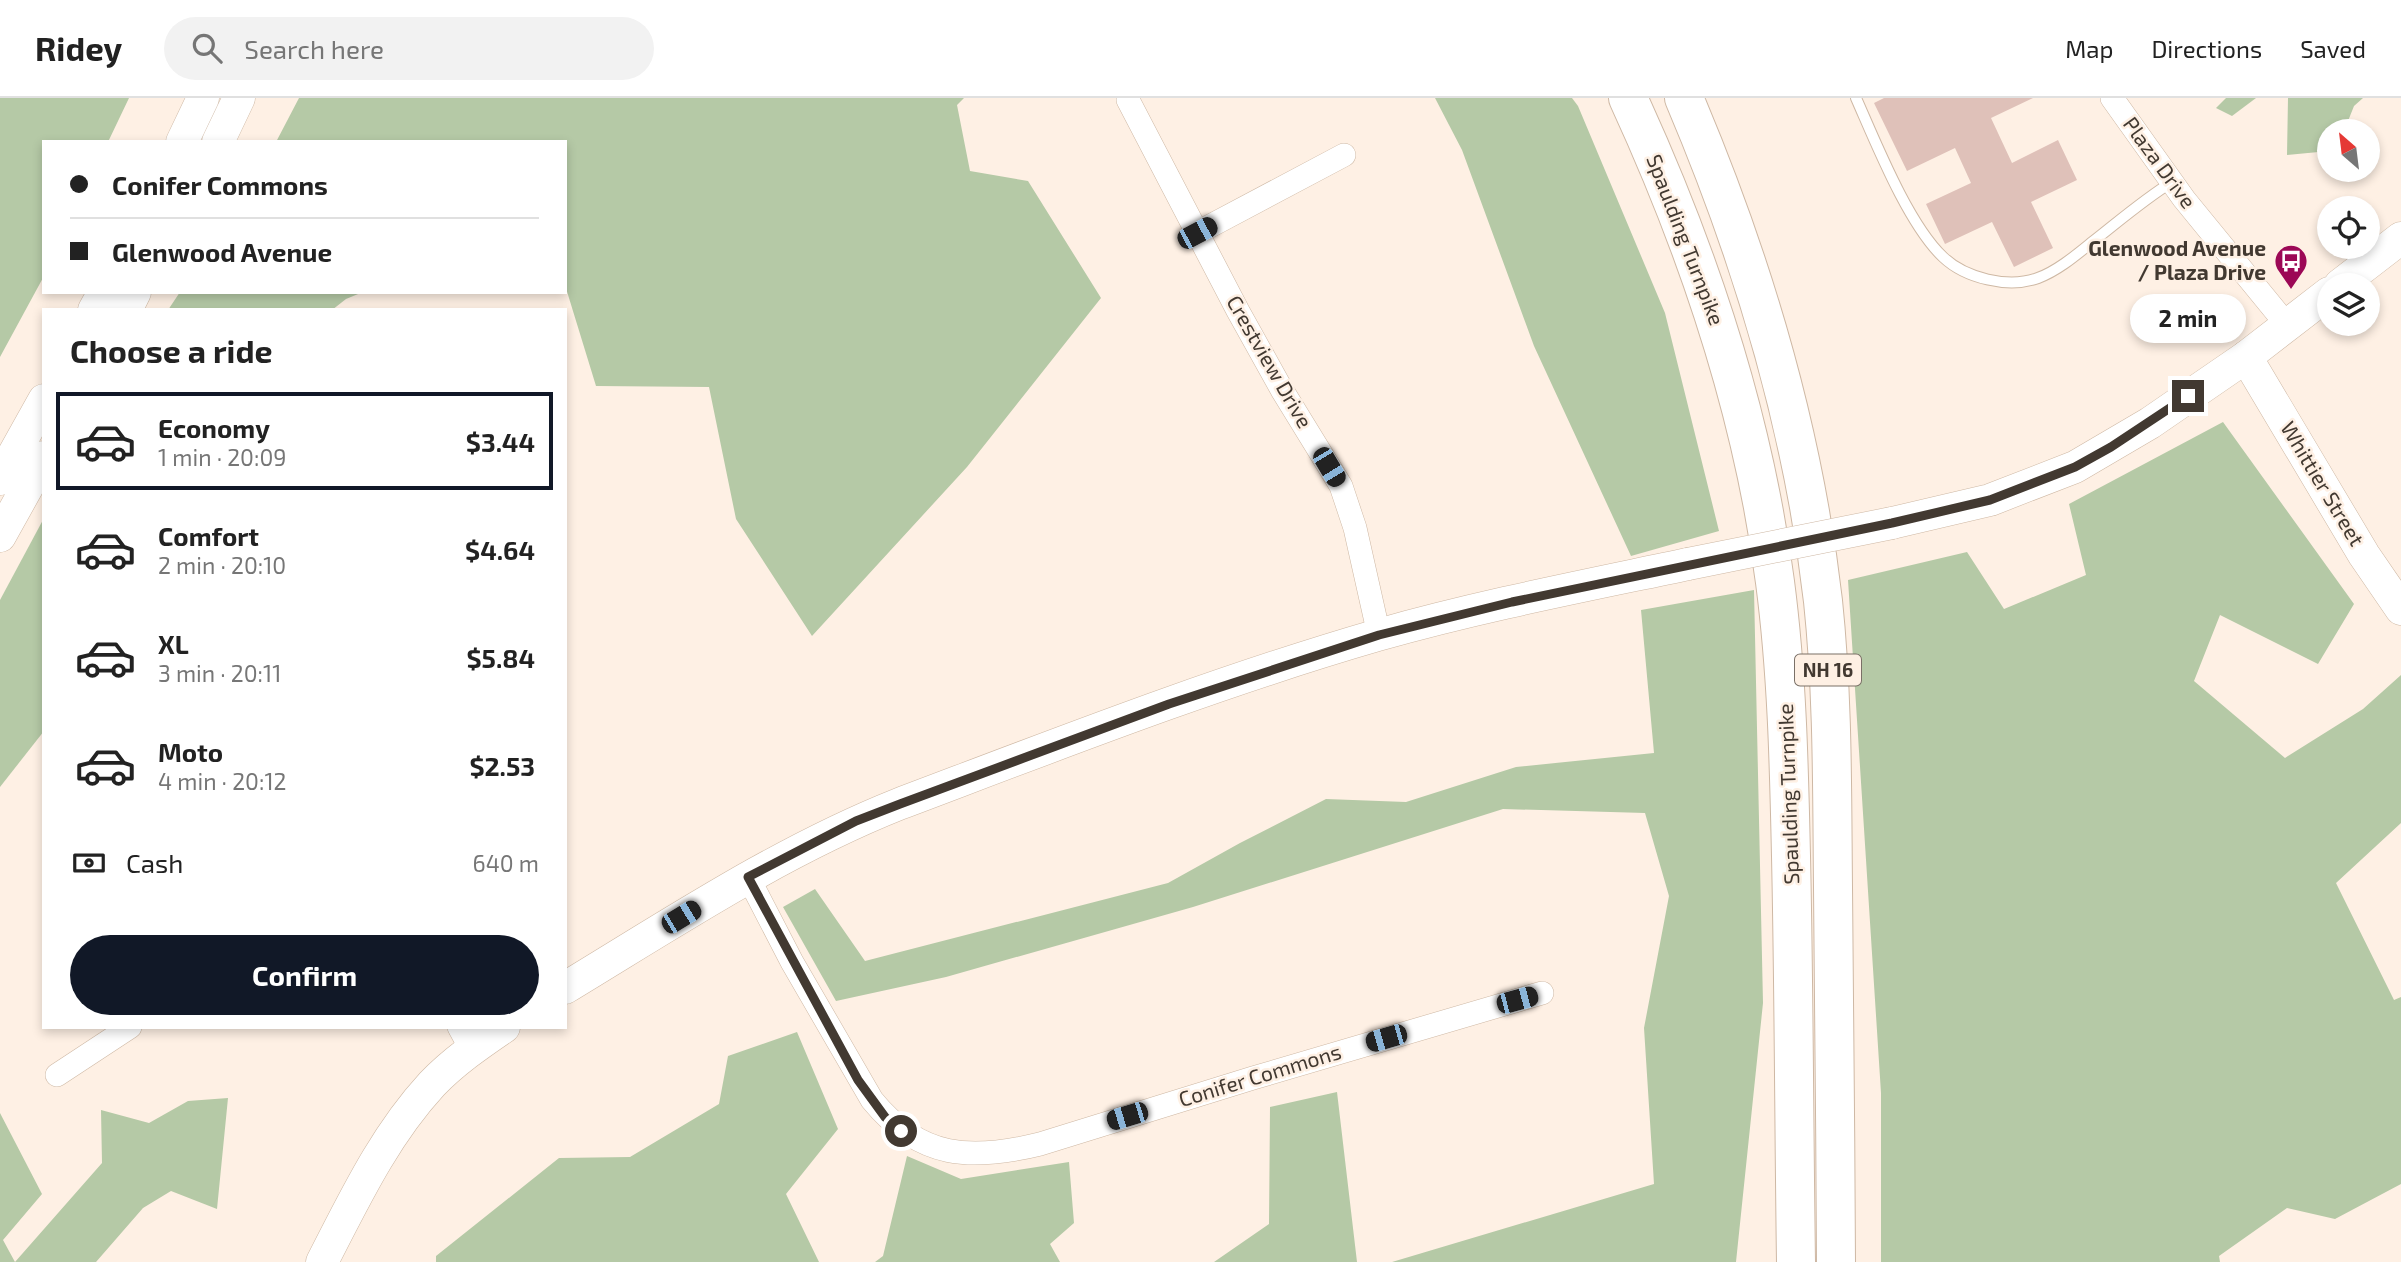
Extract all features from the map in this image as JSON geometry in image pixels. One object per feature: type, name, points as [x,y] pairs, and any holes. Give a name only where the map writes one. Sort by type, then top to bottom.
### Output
[{"type":"highway","points":[[1603,98],[1672,244],[1705,287]]},
{"type":"highway","name":"Spaulding Turnpike","points":[[1628,98],[1705,287],[1737,391],[1775,580],[1786,699],[1792,916],[1796,1262]]},
{"type":"highway","name":"Spaulding Turnpike","points":[[1684,98],[1737,233],[1777,364],[1807,498],[1823,601],[1831,738],[1836,1262]]},
{"type":"street","points":[[183,140],[203,98]]},
{"type":"street","points":[[219,140],[239,98]]},
{"type":"street","name":"Plaza Drive","points":[[2112,98],[2212,234],[2287,325]]},
{"type":"street","name":"Crestview Drive","points":[[1128,100],[1282,390],[1341,486],[1355,528],[1379,635]]},
{"type":"street","points":[[1197,233],[1345,155]]},
{"type":"street","points":[[2356,273],[2401,238]]},
{"type":"street","points":[[567,987],[748,877],[856,821],[1169,704],[1379,635],[1512,602],[1990,500],[2075,467],[2150,423],[2246,357],[2317,302]]},
{"type":"street","name":"Whittier Street","points":[[2246,357],[2364,555],[2401,609]]},
{"type":"street","points":[[0,479],[42,404]]},
{"type":"street","points":[[0,536],[42,461]]},
{"type":"street","name":"Conifer Commons","points":[[748,877],[792,961],[872,1100],[885,1117],[901,1131],[919,1141],[961,1153],[995,1153],[1040,1144],[1542,993]]},
{"type":"street","points":[[57,1075],[127,1029]]},
{"type":"street","points":[[322,1262],[368,1173],[399,1124],[465,1038],[497,1029]]},
{"type":"lane","points":[[1856,98],[1905,201],[1931,244],[1945,259],[1980,277],[2001,282],[2039,278],[2074,256],[2172,181]]},
{"type":"green space","points":[[0,98],[129,98],[109,140],[42,140],[42,280],[0,357]]},
{"type":"green space","points":[[299,98],[964,98],[957,105],[970,171],[1028,181],[1101,298],[967,467],[812,636],[736,519],[709,387],[596,386],[567,292],[567,140],[277,140]]},
{"type":"green space","points":[[1435,98],[1572,98],[1578,106],[1665,313],[1719,531],[1631,556],[1534,346],[1462,150]]},
{"type":"green space","points":[[2226,98],[2256,98],[2232,116],[2216,108]]},
{"type":"green space","points":[[2288,98],[2363,98],[2354,106],[2349,119],[2317,119],[2317,152],[2287,155]]},
{"type":"green space","points":[[179,294],[358,294],[335,308],[169,308]]},
{"type":"green space","points":[[2223,422],[2354,604],[2318,664],[2220,615],[2194,681],[2285,758],[2363,709],[2401,675],[2401,823],[2336,883],[2394,1000],[2401,997],[2401,1184],[2335,1219],[2287,1208],[2219,1256],[2220,1262],[1881,1262],[1881,1093],[1848,580],[1967,552],[2004,609],[2086,575],[2069,504]]},
{"type":"green space","points":[[42,522],[42,734],[0,787],[0,600]]},
{"type":"green space","points":[[1754,590],[1763,1003],[1736,1262],[1392,1262],[1654,1184],[1644,1028],[1669,896],[1645,813],[1503,809],[1193,907],[946,977],[836,1001],[783,907],[815,889],[865,961],[1168,883],[1326,799],[1406,802],[1516,767],[1654,753],[1641,610]]},
{"type":"green space","points":[[797,1032],[838,1129],[786,1194],[819,1262],[436,1262],[436,1256],[559,1158],[630,1157],[719,1104],[728,1056]]},
{"type":"green space","points":[[1337,1092],[1357,1262],[1214,1262],[1269,1224],[1270,1107]]},
{"type":"green space","points":[[228,1098],[217,1209],[171,1191],[143,1208],[96,1262],[15,1262],[102,1163],[101,1110],[149,1123],[188,1101]]},
{"type":"green space","points":[[0,1113],[42,1194],[3,1240],[15,1262],[0,1262]]},
{"type":"green space","points":[[907,1156],[961,1179],[1069,1162],[1074,1223],[1050,1244],[1060,1262],[875,1262],[883,1256]]},
{"type":"building","points":[[1884,98],[2033,98],[1991,118],[2012,163],[2058,140],[2077,180],[2031,202],[2053,248],[2014,267],[1992,222],[1945,244],[1926,204],[1971,183],[1955,148],[1907,171],[1874,103]]},
{"type":"place","name":"Glenwood Avenue / Plaza Drive","points":[[2291,291]]},
{"type":"route","points":[[901,1131],[885,1117],[858,1080],[748,877],[856,821],[900,804],[1169,704],[1379,635],[1512,602],[1944,512],[1990,500],[2075,467],[2150,423],[2188,396]]}]
